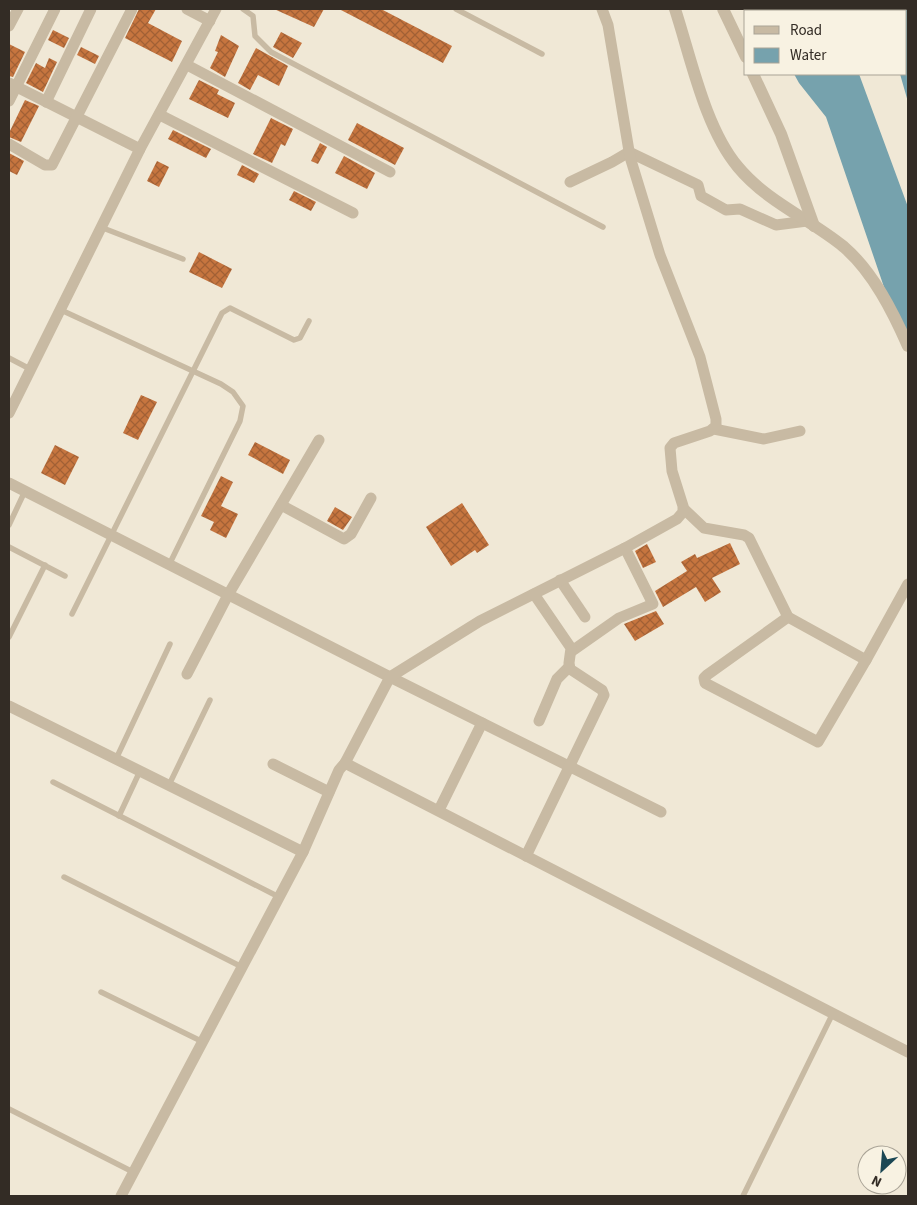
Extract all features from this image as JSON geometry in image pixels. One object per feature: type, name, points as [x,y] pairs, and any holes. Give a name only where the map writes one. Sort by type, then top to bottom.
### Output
[{"type":"street","points":[[9,26],[18,9]]},
{"type":"street","points":[[9,101],[12,85],[54,9]]},
{"type":"street","points":[[46,102],[91,9]]},
{"type":"street","points":[[9,144],[45,165],[52,165],[78,118],[132,9]]},
{"type":"street","points":[[187,9],[210,21]]},
{"type":"street","points":[[9,413],[103,228],[140,149],[216,9]]},
{"type":"street","points":[[602,9],[608,25],[628,152],[660,255],[700,358],[716,418],[714,428]]},
{"type":"street","points":[[675,9],[712,123],[722,145],[751,181],[781,206],[810,224],[854,257],[893,313],[908,346]]},
{"type":"street","points":[[723,9],[744,54]]},
{"type":"street","points":[[187,65],[390,172]]},
{"type":"street","points":[[753,75],[781,134],[810,224]]},
{"type":"street","points":[[12,85],[140,149]]},
{"type":"street","points":[[160,115],[354,213]]},
{"type":"street","points":[[570,182],[612,162],[628,152]]},
{"type":"street","points":[[628,152],[698,185],[701,196],[726,210],[740,210],[776,225],[810,224]]},
{"type":"street","points":[[800,431],[764,439],[714,428],[674,443],[670,448],[672,471],[684,509],[704,528],[744,535],[749,538],[788,618],[866,660]]},
{"type":"street","points":[[187,674],[228,595],[319,440]]},
{"type":"street","points":[[9,483],[390,677],[661,812]]},
{"type":"street","points":[[281,505],[344,539],[351,534],[371,498]]},
{"type":"street","points":[[121,1196],[303,852],[339,770],[345,763],[390,677],[457,635],[677,519],[684,509]]},
{"type":"street","points":[[572,651],[619,618],[654,604],[625,548]]},
{"type":"street","points":[[560,580],[585,617]]},
{"type":"street","points":[[788,618],[707,674],[704,680],[706,685],[818,742],[908,584]]},
{"type":"street","points":[[534,594],[568,642],[572,651],[569,668],[557,679],[539,721]]},
{"type":"street","points":[[526,856],[604,695],[601,689],[577,676],[569,668]]},
{"type":"street","points":[[9,706],[303,852]]},
{"type":"street","points":[[439,810],[482,723]]},
{"type":"street","points":[[345,763],[908,1052]]},
{"type":"street","points":[[272,764],[329,792]]},
{"type":"lane","points":[[244,9],[253,16],[255,36],[264,48],[603,227]]},
{"type":"lane","points":[[456,9],[542,54]]},
{"type":"lane","points":[[103,228],[183,259]]},
{"type":"lane","points":[[72,614],[220,316],[227,308],[294,340],[300,338],[310,321]]},
{"type":"lane","points":[[61,310],[192,370],[233,392],[243,406],[242,414],[169,565]]},
{"type":"lane","points":[[9,358],[30,369]]},
{"type":"lane","points":[[9,525],[25,491]]},
{"type":"lane","points":[[9,547],[65,576]]},
{"type":"lane","points":[[9,637],[45,565]]},
{"type":"lane","points":[[116,759],[170,644]]},
{"type":"lane","points":[[169,785],[210,700]]},
{"type":"lane","points":[[119,816],[140,771]]},
{"type":"lane","points":[[52,782],[279,896]]},
{"type":"lane","points":[[64,877],[242,967]]},
{"type":"lane","points":[[101,992],[203,1042]]},
{"type":"lane","points":[[743,1196],[833,1013]]},
{"type":"lane","points":[[9,1108],[133,1172]]},
{"type":"water","points":[[908,9],[908,102],[900,75],[907,75],[907,10],[880,10]]},
{"type":"water","points":[[795,75],[859,75],[908,207],[908,334],[885,290],[826,117]]},
{"type":"building","points":[[139,9],[156,9],[148,23],[182,41],[172,62],[125,38]]},
{"type":"building","points":[[274,9],[324,9],[314,27]]},
{"type":"building","points":[[339,9],[381,9],[452,46],[443,63]]},
{"type":"building","points":[[53,30],[69,38],[64,48],[48,40]]},
{"type":"building","points":[[281,32],[302,43],[293,58],[273,47]]},
{"type":"building","points":[[221,35],[239,46],[225,77],[210,68],[218,52],[215,51]]},
{"type":"building","points":[[9,44],[25,52],[13,77],[9,76]]},
{"type":"building","points":[[81,47],[99,56],[95,64],[77,55]]},
{"type":"building","points":[[256,48],[288,66],[279,86],[258,75],[250,90],[238,83]]},
{"type":"building","points":[[49,58],[57,62],[43,92],[26,83],[36,63],[45,68]]},
{"type":"building","points":[[199,80],[219,90],[217,94],[235,103],[228,118],[189,99]]},
{"type":"building","points":[[25,100],[39,106],[21,142],[9,137],[9,133]]},
{"type":"building","points":[[271,118],[293,129],[285,146],[281,144],[272,163],[253,154]]},
{"type":"building","points":[[357,123],[404,148],[395,165],[348,140]]},
{"type":"building","points":[[173,130],[211,149],[206,158],[168,139]]},
{"type":"building","points":[[320,143],[327,147],[318,164],[311,161]]},
{"type":"building","points":[[9,153],[24,161],[17,175],[9,171]]},
{"type":"building","points":[[344,156],[375,173],[367,189],[335,173]]},
{"type":"building","points":[[157,161],[169,167],[159,187],[147,181]]},
{"type":"building","points":[[242,165],[259,174],[254,183],[237,175]]},
{"type":"building","points":[[294,191],[316,202],[311,211],[289,200]]},
{"type":"building","points":[[199,252],[232,269],[222,288],[189,272]]},
{"type":"building","points":[[141,395],[157,402],[138,440],[123,433]]},
{"type":"building","points":[[255,442],[290,460],[283,474],[248,455]]},
{"type":"building","points":[[55,445],[79,457],[65,485],[41,473]]},
{"type":"building","points":[[221,476],[233,482],[221,506],[238,514],[226,538],[210,530],[214,522],[201,516]]},
{"type":"building","points":[[462,503],[489,545],[477,553],[475,550],[451,566],[426,527]]},
{"type":"building","points":[[335,507],[352,517],[343,530],[327,521]]},
{"type":"building","points":[[730,543],[740,564],[712,578],[721,592],[705,602],[696,587],[663,607],[655,591],[687,571],[681,562],[695,554],[697,558]]},
{"type":"building","points":[[647,544],[656,562],[643,568],[635,551]]},
{"type":"building","points":[[656,611],[664,624],[635,641],[624,624]]}]
